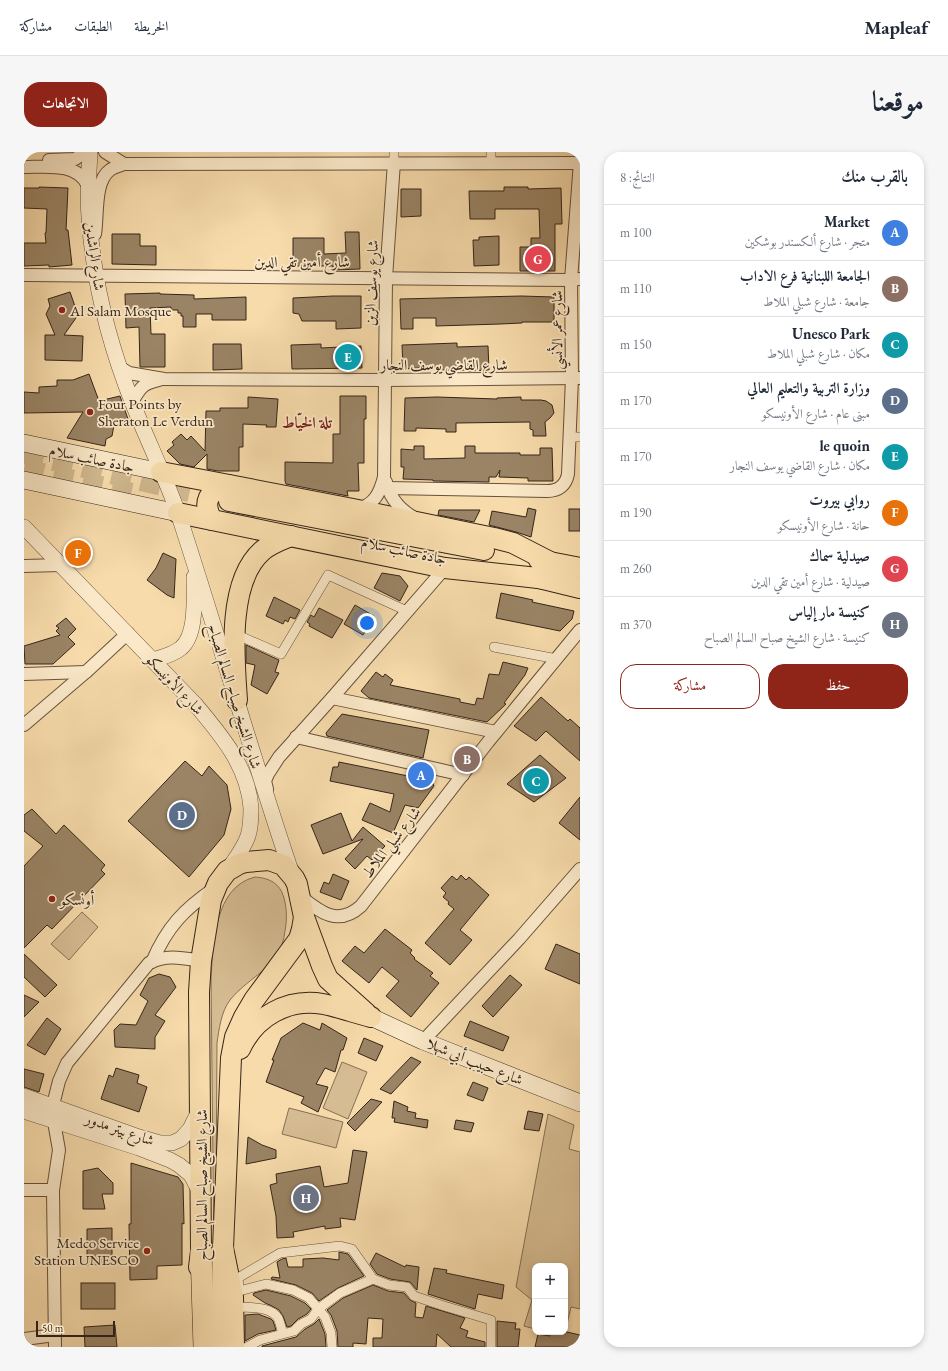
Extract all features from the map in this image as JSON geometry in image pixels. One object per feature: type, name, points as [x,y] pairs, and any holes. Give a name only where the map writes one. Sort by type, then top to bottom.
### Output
[{"type":"highway","points":[[161,472],[224,505],[291,536],[445,568],[549,571]]},
{"type":"highway","points":[[178,513],[224,505],[353,509],[513,543],[549,571]]},
{"type":"highway","name":"جادة صائب سلام","points":[[224,505],[549,571],[580,568]]},
{"type":"highway","points":[[237,700],[235,634],[238,599],[241,587],[249,568],[261,552],[276,542],[291,536]]},
{"type":"highway","name":"جادة صائب سلام","points":[[549,571],[580,588]]},
{"type":"highway","points":[[215,888],[227,871],[239,864],[269,860],[283,865],[297,886],[304,916],[328,979],[371,1017]]},
{"type":"highway","name":"شارع الشيخ صباح السالم الصباح","points":[[204,1347],[201,1250],[199,1022],[201,962],[211,900],[215,888]]},
{"type":"highway","name":"شارع الشيخ صباح السالم الصباح","points":[[222,1347],[223,1248],[229,1072],[235,1037],[254,1000],[299,939],[304,916]]},
{"type":"highway","points":[[229,1072],[252,1030],[265,1017],[282,1008],[304,1003],[325,1004],[371,1017]]},
{"type":"highway","points":[[223,1248],[233,1297],[234,1347]]},
{"type":"highway","points":[[194,1347],[194,1296],[201,1250]]},
{"type":"main road","name":"جادة صائب سلام","points":[[24,443],[161,472]]},
{"type":"main road","points":[[24,480],[178,513]]},
{"type":"main road","name":"شارع حبيب أبي شهلا","points":[[371,1017],[423,1041],[580,1103]]},
{"type":"street","points":[[24,160],[72,159],[78,158],[86,152]]},
{"type":"street","name":"شارع الراشدين","points":[[90,152],[88,186],[89,216],[92,253],[102,305],[119,367],[178,513]]},
{"type":"street","points":[[105,152],[124,164]]},
{"type":"street","points":[[92,253],[101,182],[110,170],[124,164],[394,157],[491,157],[580,163]]},
{"type":"street","name":"شارع يوسف الزين","points":[[353,509],[366,506],[373,501],[386,482],[386,278],[394,157]]},
{"type":"street","name":"شارع عمر الأنسي","points":[[386,482],[552,491],[564,485],[567,479],[575,437],[576,280],[580,163]]},
{"type":"street","points":[[24,167],[60,167],[71,170],[83,176],[88,186]]},
{"type":"street","name":"شارع أمين تقي الدين","points":[[24,275],[576,280]]},
{"type":"street","name":"شارع القاضي يوسف النجار","points":[[119,367],[129,373],[164,379],[385,380],[576,378]]},
{"type":"street","name":"شارع القاضي يوسف النجار","points":[[132,402],[139,390],[147,382],[164,379]]},
{"type":"street","points":[[386,482],[400,508],[424,523]]},
{"type":"street","name":"شارع الشيخ صباح السالم الصباح","points":[[178,513],[269,806],[297,886]]},
{"type":"street","name":"شارع الأونيسكو","points":[[24,527],[153,660],[211,723],[235,756],[246,780],[250,803],[251,827],[248,837],[227,871]]},
{"type":"street","points":[[153,660],[182,648],[188,639],[192,625],[194,606],[194,562]]},
{"type":"street","points":[[24,566],[61,565]]},
{"type":"street","points":[[269,806],[265,781],[279,757],[445,568]]},
{"type":"street","points":[[235,634],[281,654],[328,574],[407,611]]},
{"type":"street","name":"شارع شبلي الملاط","points":[[297,886],[322,913],[334,916],[346,915],[357,910],[496,732],[558,659],[580,630]]},
{"type":"street","points":[[24,725],[86,672],[128,633]]},
{"type":"street","points":[[494,647],[558,659]]},
{"type":"street","points":[[24,674],[86,672]]},
{"type":"street","points":[[332,698],[496,732]]},
{"type":"street","points":[[296,737],[463,775]]},
{"type":"street","points":[[423,1041],[519,939],[580,869]]},
{"type":"street","points":[[152,962],[162,941],[177,920],[192,905],[215,888]]},
{"type":"street","points":[[24,1339],[55,1341],[53,1190],[58,1150],[53,1106],[59,1081],[67,1063],[144,968],[159,959],[174,957],[201,962]]},
{"type":"street","name":"شارع بيتر مدور","points":[[24,1096],[139,1137],[164,1143],[176,1142],[186,1134],[190,1129],[200,1107]]},
{"type":"street","name":"شارع بيتر مدور","points":[[24,1111],[139,1148],[179,1164],[191,1175],[201,1193]]},
{"type":"street","points":[[24,1190],[53,1190]]},
{"type":"street","points":[[239,1347],[238,1278],[280,1253],[340,1246],[352,1249],[372,1279],[389,1285],[407,1287],[414,1296],[491,1320],[491,1347]]},
{"type":"street","points":[[247,1347],[260,1340],[294,1331],[301,1324],[311,1319],[318,1309],[340,1293],[372,1279]]},
{"type":"street","points":[[239,1291],[266,1284],[293,1290],[309,1298],[325,1317],[331,1333],[332,1347]]},
{"type":"street","points":[[239,1307],[255,1308],[272,1312],[278,1319],[283,1333]]},
{"type":"shaded area","points":[[255,877],[269,880],[280,889],[285,902],[286,923],[282,944],[278,954],[264,970],[238,991],[227,1005],[222,1015],[217,1043],[215,1347],[211,979],[213,950],[218,919],[231,892],[241,883]]},
{"type":"shaded area","points":[[82,912],[98,927],[69,960],[51,944]]},
{"type":"shaded area","points":[[342,1062],[367,1072],[348,1119],[323,1108]]},
{"type":"shaded area","points":[[289,1108],[343,1122],[336,1148],[282,1134]]},
{"type":"shaded area","points":[[548,1114],[574,1125],[569,1149],[580,1152],[580,1309],[571,1307],[568,1320],[568,1263],[532,1263],[532,1300],[516,1287]]},
{"type":"shaded area","points":[[532,1300],[532,1328],[524,1326]]},
{"type":"building","points":[[504,187],[528,187],[528,189],[561,188],[562,224],[555,224],[555,271],[520,271],[520,247],[531,247],[531,238],[540,238],[539,209],[495,209],[495,219],[470,219],[469,191],[504,191]]},
{"type":"building","points":[[24,188],[68,188],[66,230],[68,230],[72,265],[49,267],[49,265],[24,266],[24,243],[46,243],[45,233],[47,209],[24,208]]},
{"type":"building","points":[[401,189],[421,189],[421,216],[401,217]]},
{"type":"building","points":[[345,232],[359,232],[360,269],[333,270],[333,266],[293,266],[293,238],[324,238],[324,254],[346,253]]},
{"type":"building","points":[[112,234],[140,234],[140,246],[156,246],[156,265],[112,264]]},
{"type":"building","points":[[499,236],[499,265],[474,266],[473,240],[479,240],[479,237]]},
{"type":"building","points":[[70,292],[78,315],[64,335],[83,336],[82,361],[45,360],[45,335],[55,335],[46,314],[50,306],[48,299]]},
{"type":"building","points":[[160,293],[194,295],[194,299],[246,297],[246,320],[212,320],[212,314],[196,314],[196,327],[183,327],[183,316],[181,316],[181,313],[178,313],[178,310],[171,310],[171,307],[150,308],[151,334],[165,334],[165,367],[140,367],[139,327],[126,328],[125,294]]},
{"type":"building","points":[[361,296],[361,328],[336,329],[336,321],[302,321],[299,314],[293,313],[293,298]]},
{"type":"building","points":[[521,296],[554,297],[554,322],[436,326],[436,318],[413,318],[413,329],[401,329],[400,299]]},
{"type":"building","points":[[457,343],[457,347],[488,346],[489,370],[436,370],[436,367],[403,369],[402,345]]},
{"type":"building","points":[[213,344],[241,344],[242,369],[213,370]]},
{"type":"building","points":[[321,344],[321,348],[361,346],[362,368],[292,369],[291,345]]},
{"type":"building","points":[[89,374],[99,401],[120,396],[129,422],[114,425],[112,436],[106,439],[105,446],[67,438],[83,412],[24,413],[24,392],[39,393],[39,387],[57,386],[57,380],[73,380]]},
{"type":"building","points":[[340,396],[366,396],[366,419],[364,419],[364,463],[358,463],[359,491],[347,491],[348,496],[286,484],[285,462],[333,463],[333,434],[340,434]]},
{"type":"building","points":[[248,397],[278,399],[276,427],[243,424],[243,447],[239,447],[239,471],[218,471],[207,469],[207,454],[194,467],[180,464],[167,451],[174,445],[172,442],[181,434],[187,440],[191,436],[205,451],[206,411],[220,411],[220,408],[248,408]]},
{"type":"building","points":[[437,397],[497,399],[521,397],[521,400],[546,401],[552,405],[554,413],[545,422],[546,436],[533,436],[533,430],[530,429],[530,422],[456,423],[456,432],[446,432],[446,429],[416,428],[416,431],[404,431],[405,398]]},
{"type":"building","points":[[414,446],[424,446],[424,459],[465,458],[465,446],[475,446],[475,453],[520,453],[520,455],[540,455],[540,448],[552,448],[553,481],[528,481],[528,478],[499,477],[500,470],[496,477],[489,477],[489,482],[403,479],[404,467],[401,467],[401,449],[414,450]]},
{"type":"building","points":[[528,508],[536,510],[531,537],[489,525],[492,511],[526,517]]},
{"type":"building","points":[[569,509],[580,509],[580,531],[569,531]]},
{"type":"building","points":[[439,510],[480,510],[474,522],[438,515]]},
{"type":"building","points":[[163,553],[176,559],[174,598],[167,595],[147,580],[156,568]]},
{"type":"building","points":[[382,573],[400,576],[408,586],[400,601],[374,588]]},
{"type":"building","points":[[501,593],[533,600],[532,602],[574,611],[572,619],[560,631],[496,618]]},
{"type":"building","points":[[274,597],[300,610],[295,619],[290,617],[288,622],[285,620],[283,624],[266,616]]},
{"type":"building","points":[[355,605],[374,616],[363,635],[344,624]]},
{"type":"building","points":[[319,608],[343,620],[332,638],[309,626],[310,624],[307,622],[311,615],[314,617]]},
{"type":"building","points":[[66,618],[76,629],[68,637],[75,644],[53,664],[25,664],[24,646],[60,635],[56,631],[59,628],[56,626]]},
{"type":"building","points":[[246,645],[279,660],[275,672],[279,673],[267,694],[251,685],[255,665],[246,663]]},
{"type":"building","points":[[503,662],[528,668],[525,675],[504,703],[506,704],[487,722],[369,698],[361,691],[376,672],[383,677],[385,674],[393,680],[390,685],[460,699],[460,702],[475,705],[477,698],[483,699],[489,674],[499,675]]},
{"type":"building","points":[[541,697],[568,721],[570,719],[580,728],[580,761],[546,731],[536,741],[514,726]]},
{"type":"building","points":[[342,714],[429,730],[423,758],[327,736],[326,733]]},
{"type":"building","points":[[540,755],[566,778],[534,802],[507,784]]},
{"type":"building","points":[[185,761],[202,776],[209,766],[227,785],[231,809],[224,835],[189,877],[128,821]]},
{"type":"building","points":[[339,762],[418,778],[419,773],[429,775],[434,786],[418,808],[405,805],[393,833],[362,820],[370,803],[390,812],[394,794],[330,781],[333,767],[338,767]]},
{"type":"building","points":[[580,797],[580,840],[559,823]]},
{"type":"building","name":"أونسكو","points":[[32,809],[56,834],[64,825],[105,865],[101,870],[105,874],[52,929],[47,925],[24,948],[24,866],[43,846],[24,831],[24,815]]},
{"type":"building","points":[[341,813],[352,841],[363,827],[385,846],[372,860],[367,856],[355,869],[345,859],[363,839],[323,854],[311,825]]},
{"type":"building","points":[[333,874],[349,881],[341,900],[320,892],[324,882],[329,884]]},
{"type":"building","points":[[461,875],[466,880],[469,877],[489,895],[460,930],[472,940],[450,965],[425,943],[454,909],[443,897],[446,893],[441,888],[452,876],[457,880]]},
{"type":"building","points":[[385,929],[412,950],[410,953],[415,958],[414,959],[433,973],[430,976],[439,983],[411,1017],[386,996],[399,981],[382,967],[369,983],[342,961],[355,946],[364,953]]},
{"type":"building","points":[[556,944],[580,954],[580,984],[545,969]]},
{"type":"building","points":[[24,954],[57,985],[45,997],[24,977]]},
{"type":"building","points":[[159,974],[170,977],[176,987],[155,1015],[165,1021],[155,1037],[155,1049],[115,1047],[114,1030],[120,1024],[136,1025],[148,1001],[140,995],[149,978]]},
{"type":"building","points":[[510,975],[522,985],[493,1017],[482,1006]]},
{"type":"building","points":[[24,995],[39,1002],[24,1017]]},
{"type":"building","points":[[47,1018],[61,1029],[45,1055],[27,1045]]},
{"type":"building","points":[[470,1021],[509,1037],[503,1051],[464,1036]]},
{"type":"building","points":[[303,1023],[320,1030],[322,1023],[347,1038],[343,1050],[341,1050],[335,1072],[325,1068],[316,1084],[328,1087],[318,1112],[301,1103],[304,1097],[266,1082],[274,1060],[272,1060],[281,1038]]},
{"type":"building","points":[[364,1038],[383,1046],[376,1061],[358,1053]]},
{"type":"building","points":[[411,1057],[421,1062],[391,1094],[380,1089]]},
{"type":"building","points":[[116,1068],[139,1075],[137,1083],[147,1087],[139,1112],[101,1099],[109,1075],[113,1077]]},
{"type":"building","points":[[24,1069],[44,1074],[39,1092],[24,1087]]},
{"type":"building","points":[[473,1082],[488,1088],[483,1101],[467,1095]]},
{"type":"building","points":[[371,1099],[382,1102],[355,1131],[347,1123]]},
{"type":"building","points":[[394,1101],[408,1107],[407,1111],[416,1113],[415,1118],[428,1120],[427,1128],[394,1122],[395,1118],[392,1118]]},
{"type":"building","points":[[528,1111],[543,1114],[539,1131],[524,1129]]},
{"type":"building","points":[[456,1120],[474,1123],[471,1132],[454,1129]]},
{"type":"building","points":[[248,1137],[262,1145],[276,1150],[276,1158],[246,1164]]},
{"type":"building","points":[[353,1150],[367,1152],[355,1220],[340,1218],[341,1227],[325,1229],[325,1226],[293,1232],[294,1237],[277,1238],[276,1216],[270,1185],[277,1183],[276,1174],[320,1166],[324,1187],[348,1183]]},
{"type":"building","points":[[131,1163],[178,1177],[183,1184],[184,1224],[182,1223],[182,1265],[157,1266],[157,1279],[130,1280],[129,1224],[131,1224]]},
{"type":"building","points":[[98,1168],[113,1183],[113,1194],[102,1194],[105,1209],[83,1209],[83,1171]]},
{"type":"building","points":[[112,1228],[112,1264],[87,1265],[87,1229]]},
{"type":"building","points":[[339,1252],[348,1254],[364,1276],[338,1288],[319,1301],[312,1293],[296,1285],[271,1279],[272,1277],[280,1278],[277,1262],[282,1259],[286,1258],[288,1267],[303,1267],[303,1259],[323,1258],[339,1260]]},
{"type":"building","points":[[376,1253],[405,1267],[406,1265],[419,1267],[417,1290],[410,1282],[390,1279],[377,1274],[370,1264]]},
{"type":"building","points":[[434,1268],[447,1270],[446,1273],[504,1285],[502,1299],[478,1294],[475,1309],[428,1294]]},
{"type":"building","points":[[81,1283],[115,1283],[115,1309],[81,1309]]},
{"type":"building","points":[[373,1285],[388,1291],[404,1293],[410,1300],[416,1303],[415,1317],[423,1318],[426,1306],[465,1318],[460,1328],[468,1331],[466,1337],[485,1342],[485,1347],[451,1347],[437,1334],[436,1347],[373,1347],[373,1338],[382,1338],[383,1319],[368,1318],[366,1344],[353,1343],[353,1347],[338,1347],[337,1331],[331,1315],[327,1310],[343,1298]]},
{"type":"building","points":[[266,1290],[291,1296],[305,1303],[311,1309],[307,1314],[298,1319],[291,1326],[287,1327],[279,1310],[253,1295],[254,1293]]},
{"type":"building","points":[[258,1314],[271,1319],[276,1330],[258,1334],[245,1341],[245,1315]]},
{"type":"building","points":[[319,1319],[325,1334],[326,1347],[262,1347],[296,1337]]},
{"type":"building","points":[[497,1321],[516,1323],[515,1329],[520,1329],[518,1347],[497,1347]]},
{"type":"building","points":[[115,1325],[117,1347],[85,1347],[84,1327]]},
{"type":"building","points":[[568,1332],[580,1335],[578,1347],[535,1347],[538,1335],[568,1335]]},
{"type":"tunnel","points":[[24,454],[227,501]]},
{"type":"tunnel","points":[[24,469],[141,495]]},
{"type":"place","name":"صيدلية سماك","points":[[538,259]]},
{"type":"place","name":"Al Salam Mosque","points":[[62,310]]},
{"type":"place","name":"le quoin","points":[[348,357]]},
{"type":"place","name":"Four Points by Sheraton Le Verdun","points":[[90,412]]},
{"type":"place","name":"روابي بيروت","points":[[78,553]]},
{"type":"place","name":"الجامعة اللبنانية فرع الاداب","points":[[467,759]]},
{"type":"place","name":"Market","points":[[421,775]]},
{"type":"place","name":"Unesco Park","points":[[536,781]]},
{"type":"place","name":"وزارة التربية والتعليم العالي","points":[[182,815]]},
{"type":"place","name":"أونسكو","points":[[52,899]]},
{"type":"place","name":"كنيسة مار إلياس","points":[[306,1198]]},
{"type":"place","name":"Medco Service Station UNESCO","points":[[147,1251]]},
{"type":"district","name":"تلة الخيّاط","points":[[307,422]]}]
